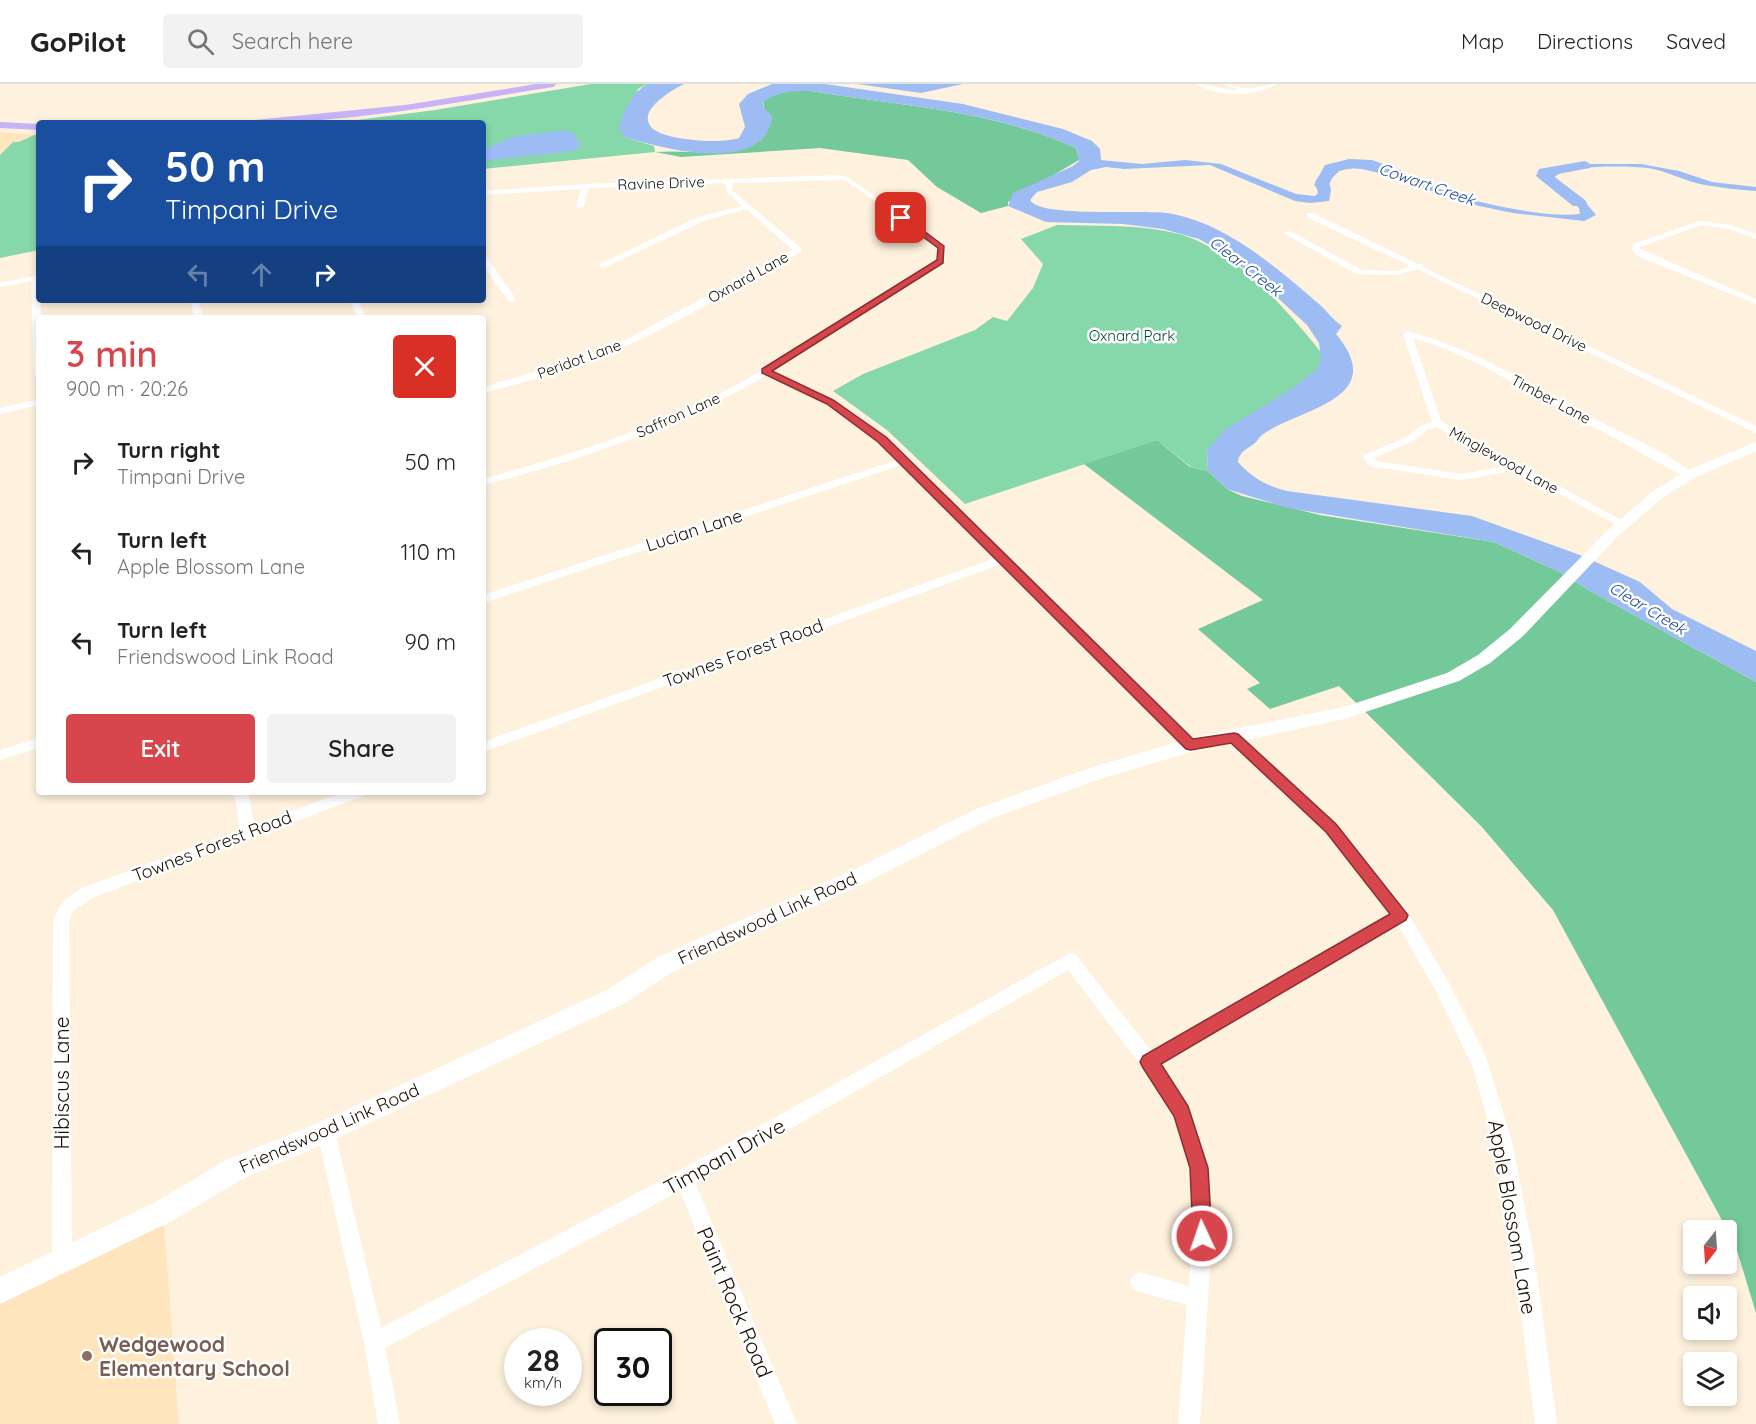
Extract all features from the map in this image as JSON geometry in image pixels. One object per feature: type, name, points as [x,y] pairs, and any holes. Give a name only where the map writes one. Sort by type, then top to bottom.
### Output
[{"type":"main road","points":[[284,120],[405,108],[553,84]]},
{"type":"main road","points":[[0,125],[36,127]]},
{"type":"main road","name":"Friendswood Link Road","points":[[0,1291],[163,1212],[235,1169],[326,1132],[615,997],[666,964],[858,877],[983,814],[1096,773],[1191,745],[1234,738],[1344,713],[1453,677],[1496,649],[1549,600],[1617,529],[1668,487],[1689,475],[1756,446]]},
{"type":"street","points":[[1198,84],[1227,93],[1250,91],[1274,84]]},
{"type":"street","points":[[1226,84],[1250,91]]},
{"type":"street","name":"Ravine Drive","points":[[486,193],[585,186],[840,177]]},
{"type":"street","name":"Saffron Lane","points":[[486,481],[641,432],[704,405],[765,371],[941,261],[943,251],[929,237],[847,179],[840,177]]},
{"type":"street","name":"Oxnard Lane","points":[[672,318],[798,250],[730,192],[728,180]]},
{"type":"street","points":[[580,206],[585,186]]},
{"type":"street","points":[[603,266],[700,219],[747,207]]},
{"type":"street","name":"Deepwood Drive","points":[[1311,215],[1756,430]]},
{"type":"street","points":[[1756,237],[1730,227],[1700,223],[1636,246],[1640,254],[1756,302]]},
{"type":"street","points":[[1287,233],[1360,272],[1396,273],[1420,266]]},
{"type":"street","points":[[486,262],[512,300]]},
{"type":"street","points":[[0,285],[36,278]]},
{"type":"street","name":"Peridot Lane","points":[[486,389],[580,362],[639,336],[672,318]]},
{"type":"street","name":"Minglewood Lane","points":[[1407,334],[1437,423],[1517,467],[1617,529]]},
{"type":"street","name":"Timber Lane","points":[[1407,334],[1425,338],[1506,375],[1689,475]]},
{"type":"street","points":[[765,371],[830,402],[856,419],[905,461],[1191,745]]},
{"type":"street","points":[[0,411],[36,403]]},
{"type":"street","points":[[1437,423],[1424,428],[1410,439],[1368,457],[1373,464],[1461,477],[1517,467]]},
{"type":"street","name":"Lucian Lane","points":[[486,598],[905,461]]},
{"type":"street","name":"Townes Forest Road","points":[[486,746],[1004,558]]},
{"type":"street","name":"Apple Blossom Lane","points":[[1234,738],[1331,828],[1401,915],[1442,987],[1480,1063],[1503,1142],[1524,1255],[1546,1424]]},
{"type":"street","points":[[0,755],[36,743]]},
{"type":"street","points":[[242,795],[248,832]]},
{"type":"street","name":"Townes Forest Road","points":[[68,906],[87,893],[350,795]]},
{"type":"street","name":"Hibiscus Lane","points":[[62,1262],[61,919],[68,906]]},
{"type":"street","points":[[1189,1424],[1202,1236],[1199,1168],[1182,1112],[1149,1062],[1401,915]]},
{"type":"street","name":"Timpani Drive","points":[[374,1344],[684,1179],[1070,960],[1149,1062]]},
{"type":"street","points":[[326,1132],[374,1344],[389,1424]]},
{"type":"street","name":"Paint Rock Road","points":[[684,1179],[786,1424]]},
{"type":"street","points":[[1140,1282],[1198,1298]]},
{"type":"shaded area","points":[[0,132],[34,135],[19,142],[13,142],[0,155]]},
{"type":"shaded area","name":"Wedgewood Elementary School","points":[[163,1212],[179,1424],[0,1424],[0,1289]]},
{"type":"green space","points":[[591,84],[647,84],[638,89],[624,137],[654,146],[655,152],[486,169],[486,120],[357,120],[435,110]]},
{"type":"green space","points":[[788,91],[811,91],[980,117],[1045,135],[1076,148],[1079,160],[1008,202],[1008,206],[981,213],[937,187],[908,160],[820,148],[681,157],[655,152],[720,152],[761,140],[764,101],[776,94]]},
{"type":"green space","points":[[36,135],[36,251],[0,258],[0,155],[13,142]]},
{"type":"green space","name":"Oxnard Park","points":[[1057,225],[1149,229],[1179,234],[1200,242],[1221,254],[1261,286],[1327,360],[1309,383],[1207,451],[1208,471],[1191,467],[1157,440],[965,504],[887,430],[833,391],[863,374],[975,330],[993,317],[1007,321],[1033,288],[1043,264],[1021,239]]},
{"type":"green space","points":[[1157,440],[1190,467],[1208,471],[1227,489],[1242,496],[1320,515],[1494,542],[1560,572],[1756,682],[1756,1313],[1737,1251],[1737,1220],[1722,1220],[1553,910],[1481,826],[1339,686],[1270,709],[1247,689],[1260,683],[1198,629],[1263,600],[1084,464]]},
{"type":"water","name":"Clear Creek","points":[[647,84],[684,84],[658,101],[649,114],[648,121],[651,127],[658,132],[693,140],[720,141],[739,138],[745,127],[739,104],[748,94],[772,84],[825,84],[963,104],[1063,129],[1092,141],[1100,149],[1101,160],[1142,164],[1185,160],[1221,164],[1296,194],[1315,196],[1318,193],[1315,182],[1328,168],[1345,162],[1364,162],[1384,166],[1471,200],[1519,210],[1567,215],[1580,214],[1579,208],[1543,174],[1548,170],[1589,164],[1641,164],[1679,171],[1712,182],[1756,187],[1756,191],[1698,184],[1655,169],[1639,167],[1583,168],[1560,173],[1554,178],[1586,203],[1596,215],[1584,221],[1513,213],[1479,206],[1422,188],[1365,165],[1339,171],[1329,181],[1331,190],[1329,201],[1310,203],[1295,201],[1210,165],[1124,169],[1106,167],[1091,170],[1072,182],[1037,192],[1030,200],[1038,206],[1073,211],[1160,212],[1193,220],[1213,228],[1269,263],[1342,326],[1336,334],[1350,356],[1353,374],[1347,388],[1316,409],[1262,435],[1242,453],[1238,462],[1254,477],[1287,491],[1472,516],[1580,555],[1640,582],[1672,609],[1756,651],[1756,682],[1560,572],[1494,542],[1288,508],[1227,489],[1208,471],[1207,451],[1224,430],[1290,390],[1315,371],[1321,360],[1319,343],[1307,325],[1255,277],[1220,251],[1199,239],[1163,229],[1123,224],[1046,222],[1008,206],[1013,193],[1073,166],[1079,161],[1076,148],[1045,135],[980,117],[804,91],[781,93],[764,101],[763,107],[773,117],[765,136],[750,147],[715,154],[675,150],[624,137],[619,128],[629,103]]},
{"type":"water","points":[[857,84],[963,84],[921,93]]},
{"type":"water","points":[[565,130],[574,134],[581,146],[574,151],[486,161],[486,149],[511,137]]},
{"type":"waterway","name":"Cowart Creek","points":[[1322,185],[1330,168],[1349,164],[1372,165],[1398,174]]},
{"type":"waterway","name":"Cowart Creek","points":[[1579,203],[1544,176],[1544,172],[1585,165]]},
{"type":"place","name":"Wedgewood Elementary School","points":[[87,1356]]},
{"type":"route","points":[[901,218],[942,247],[941,261],[765,371],[830,402],[882,440],[1191,745],[1234,738],[1331,828],[1401,915],[1149,1062],[1182,1112],[1199,1168],[1202,1236]]}]
